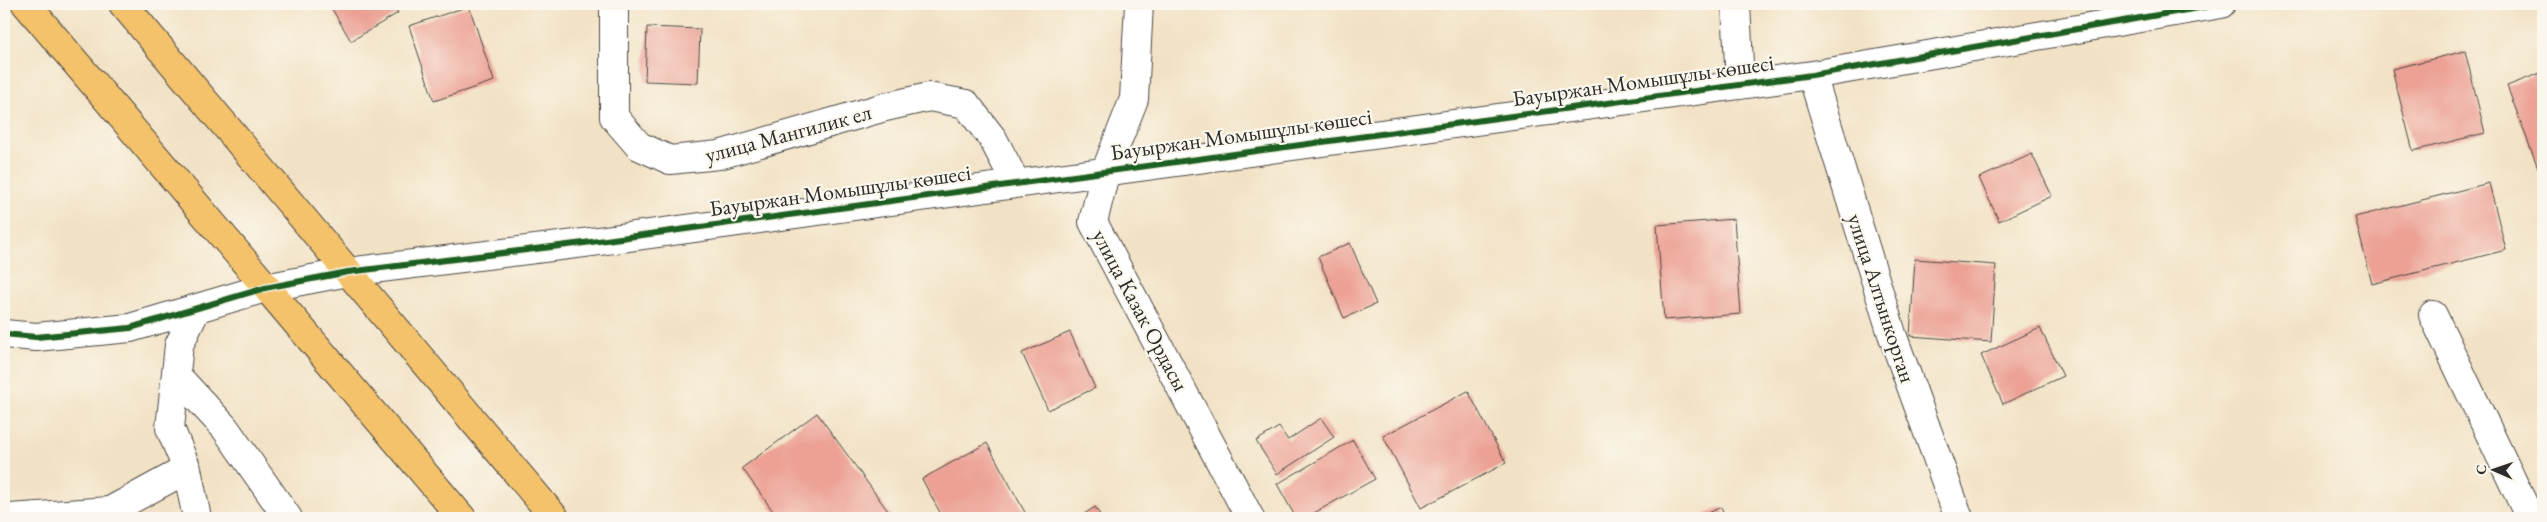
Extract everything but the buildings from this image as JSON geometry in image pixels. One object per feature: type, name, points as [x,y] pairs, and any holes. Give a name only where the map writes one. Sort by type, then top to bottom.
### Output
[{"type":"highway","points":[[26,4],[462,518]]},
{"type":"highway","points":[[123,4],[555,518]]},
{"type":"street","name":"улица Мангилик ел","points":[[614,4],[614,117],[639,146],[670,160],[719,155],[885,107],[929,97],[966,104],[993,139],[1016,183]]},
{"type":"street","name":"улица Казак Ордасы","points":[[1138,4],[1134,99],[1106,170],[1094,222],[1250,518]]},
{"type":"street","points":[[1736,4],[1740,85]]},
{"type":"street","name":"Бауыржан Момышұлы көшесі","points":[[36,338],[130,328],[265,288],[348,272],[584,243],[1106,170],[1812,75],[2221,4]]},
{"type":"street","name":"улица Алтынкорган","points":[[1812,75],[1892,334],[1959,518]]},
{"type":"street","points":[[197,308],[179,345],[170,428],[187,469],[197,518]]},
{"type":"street","points":[[2433,315],[2530,518]]},
{"type":"street","points":[[4,334],[36,338]]},
{"type":"street","points":[[4,345],[36,338]]},
{"type":"street","points":[[176,375],[225,428],[288,518]]},
{"type":"street","points":[[10,518],[103,514],[187,469]]},
{"type":"cycle path","points":[[4,334],[36,337],[130,328],[265,288],[348,272],[584,243],[1812,75],[2221,4]]}]
